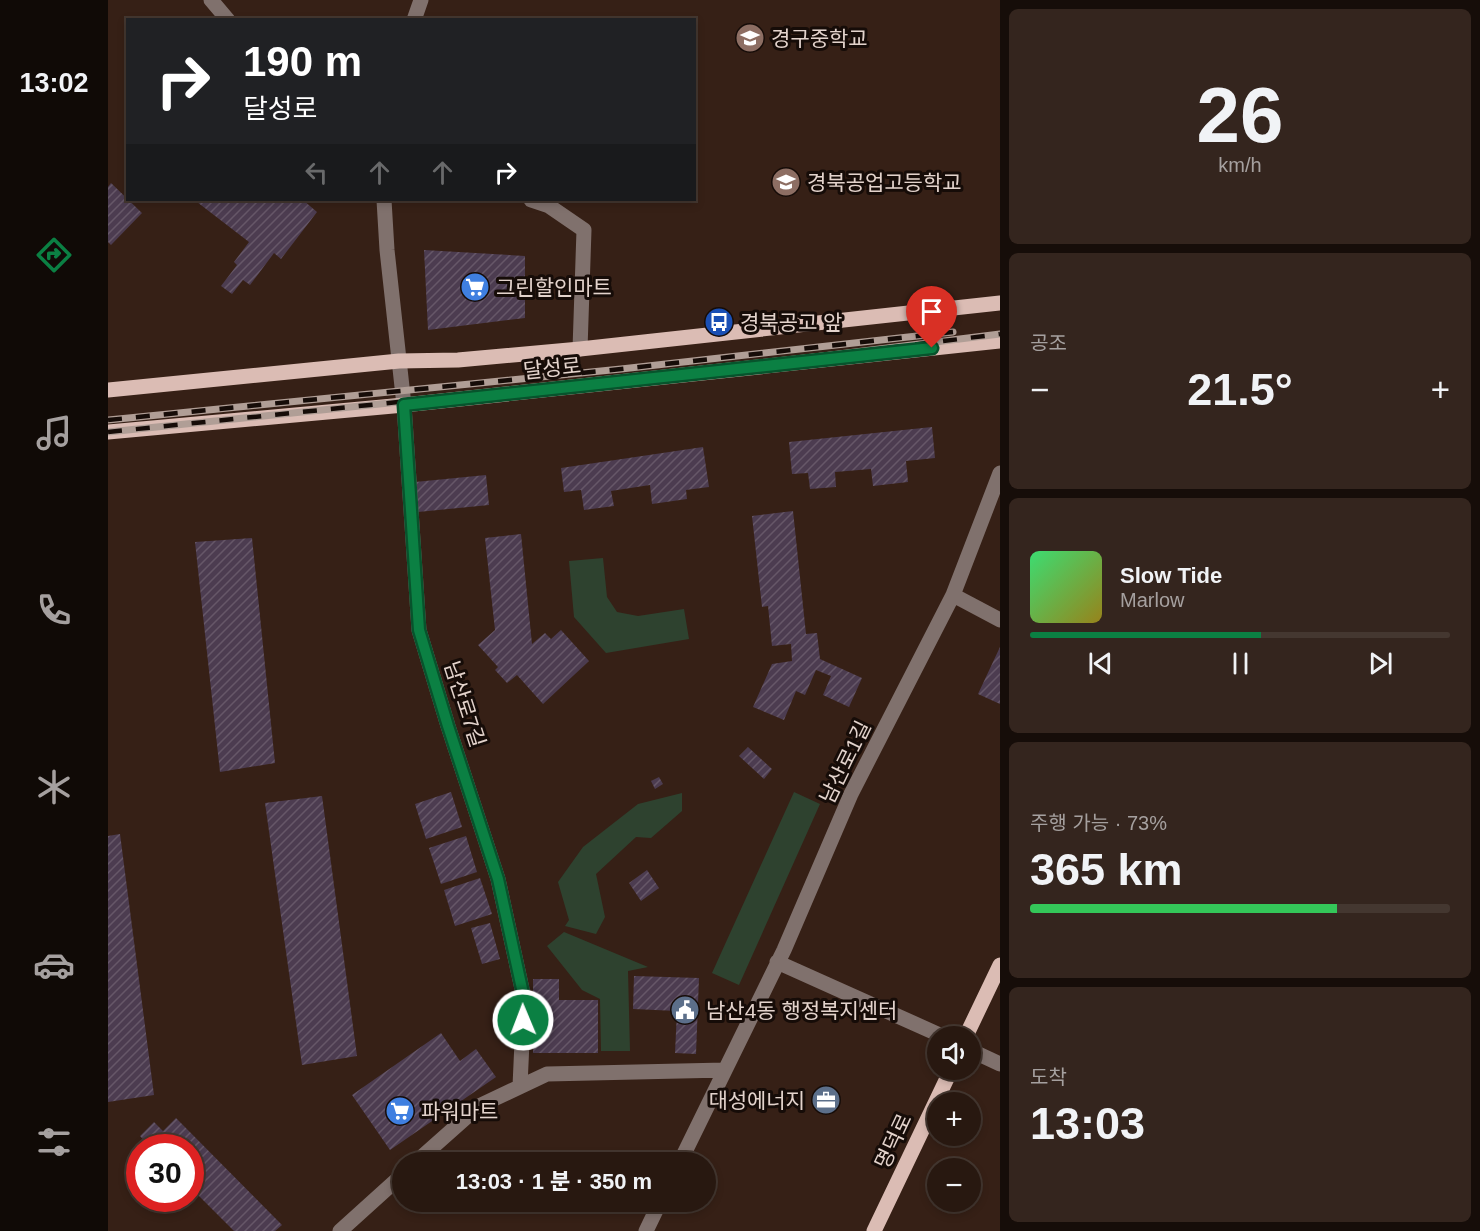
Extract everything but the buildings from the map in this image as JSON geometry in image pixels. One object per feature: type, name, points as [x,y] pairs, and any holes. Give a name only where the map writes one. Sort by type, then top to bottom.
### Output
[{"type":"main road","points":[[108,390],[399,361],[458,360],[580,349],[1000,303]]},
{"type":"main road","name":"달성로","points":[[108,432],[404,405],[1000,341]]},
{"type":"main road","points":[[971,1026],[1000,965]]},
{"type":"main road","name":"명덕로","points":[[874,1231],[946,1080]]},
{"type":"street","points":[[211,0],[226,18]]},
{"type":"street","points":[[415,18],[421,0]]},
{"type":"street","name":"남산로7길","points":[[384,201],[387,250],[404,405],[419,630],[498,879],[524,998],[520,1086]]},
{"type":"street","points":[[534,201],[549,206],[584,230],[580,349]]},
{"type":"street","name":"남산로1길","points":[[685,1152],[777,962],[851,794],[953,595],[1000,473]]},
{"type":"street","points":[[953,595],[1000,620]]},
{"type":"street","points":[[777,962],[927,1029]]},
{"type":"street","points":[[981,1055],[1000,1064]]},
{"type":"street","points":[[427,1152],[479,1106],[547,1074],[725,1070]]},
{"type":"street","points":[[340,1231],[392,1184]]},
{"type":"street","points":[[646,1231],[655,1212]]},
{"type":"green space","points":[[603,558],[607,597],[617,612],[638,616],[684,609],[689,639],[606,653],[574,617],[569,561]]},
{"type":"green space","points":[[794,792],[820,804],[739,985],[712,973]]},
{"type":"green space","points":[[682,793],[682,811],[651,838],[636,837],[596,874],[605,917],[596,934],[565,926],[569,920],[558,882],[583,847],[638,804]]},
{"type":"green space","points":[[564,932],[648,967],[628,971],[630,1051],[601,1051],[600,999],[582,990],[547,946]]},
{"type":"railway","points":[[108,420],[621,369],[953,332]]},
{"type":"railway","points":[[108,432],[727,368],[1000,334]]},
{"type":"place","name":"경구중학교","points":[[750,38]]},
{"type":"place","name":"경북공업고등학교","points":[[786,182]]},
{"type":"place","name":"그린할인마트","points":[[475,287]]},
{"type":"place","name":"경북공고 앞","points":[[719,322]]},
{"type":"place","name":"남산4동 행정복지센터","points":[[685,1010]]},
{"type":"place","name":"대성에너지","points":[[826,1100]]},
{"type":"place","name":"파워마트","points":[[400,1111]]},
{"type":"route","points":[[523,1020],[524,998],[498,879],[419,630],[404,405],[932,348]]}]
